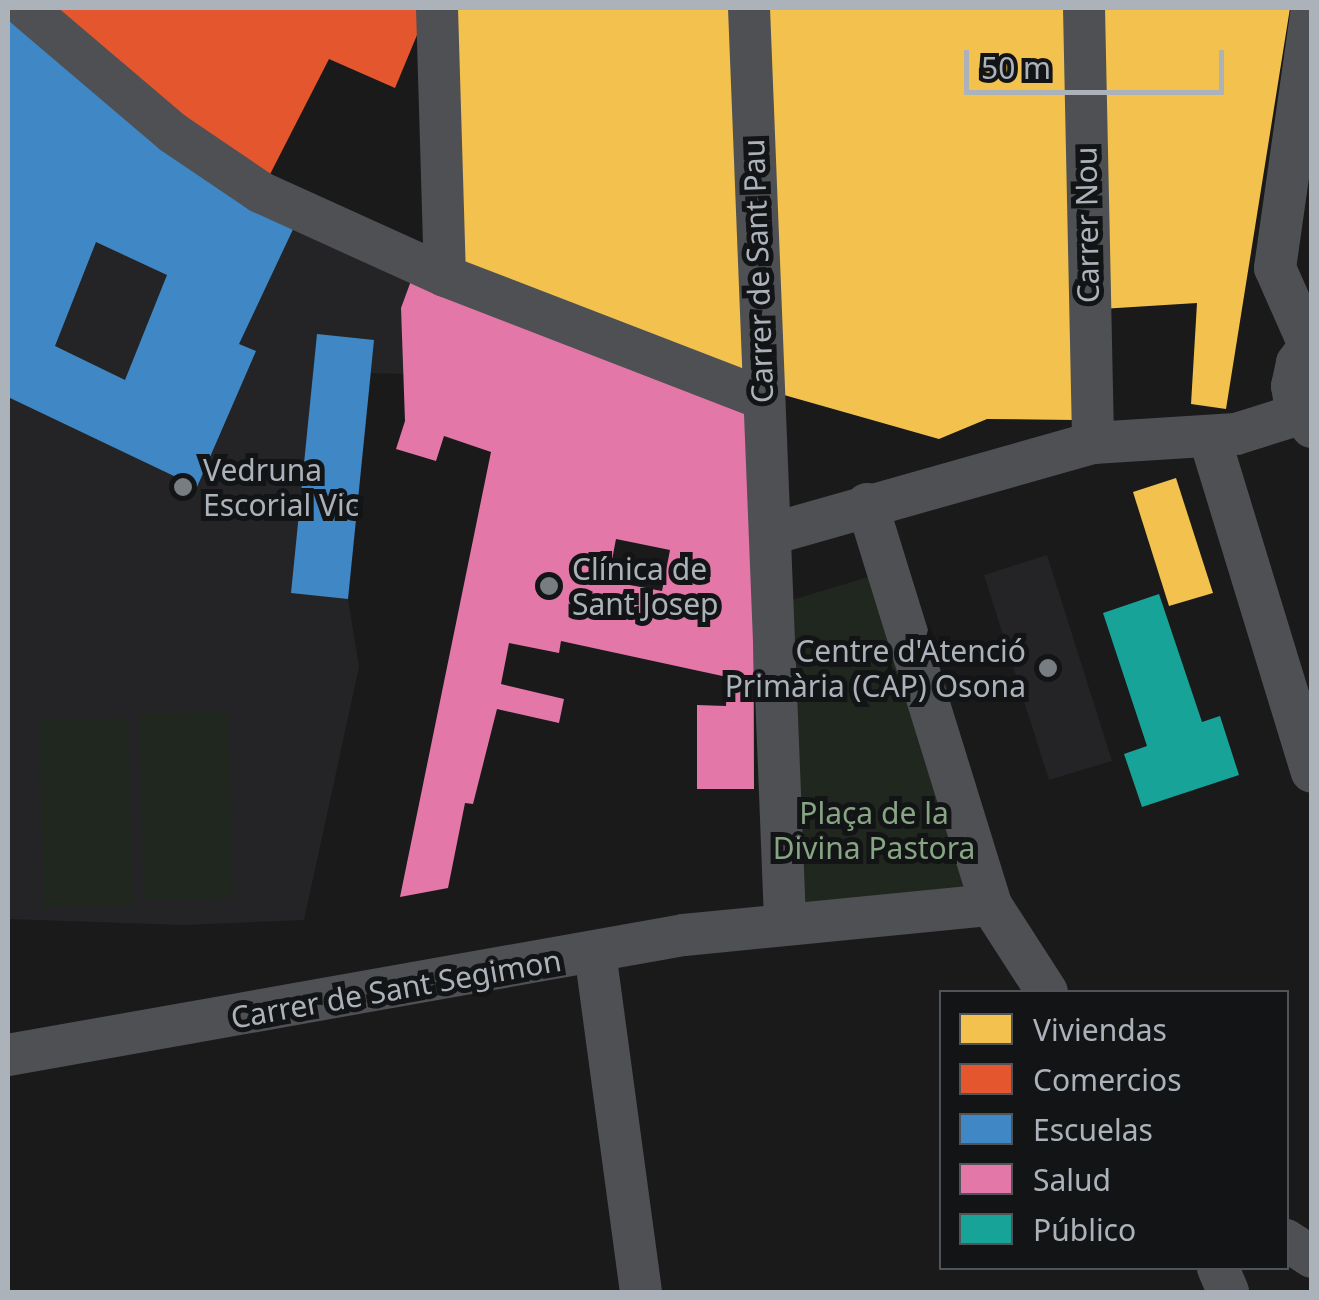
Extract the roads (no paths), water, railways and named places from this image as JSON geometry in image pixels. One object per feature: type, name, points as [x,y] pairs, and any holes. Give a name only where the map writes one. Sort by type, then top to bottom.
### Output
[{"type":"street","points":[[26,8],[173,133],[260,192],[445,276],[761,398]]},
{"type":"street","points":[[437,8],[445,276]]},
{"type":"street","name":"Carrer de Sant Pau","points":[[749,8],[761,398],[772,534]]},
{"type":"street","name":"Carrer Nou","points":[[1084,8],[1093,443]]},
{"type":"street","points":[[991,906],[805,926],[784,921],[772,534],[1093,443],[1209,436],[1306,421],[1292,378],[1310,344],[1275,268],[1312,9]]},
{"type":"street","points":[[1209,436],[1312,772]]},
{"type":"street","points":[[867,504],[991,906],[1046,990]]},
{"type":"street","name":"Carrer de Sant Segimon","points":[[8,1055],[784,921]]},
{"type":"street","points":[[595,952],[642,1292]]},
{"type":"street","points":[[1289,1242],[1312,1257]]},
{"type":"place","name":"Vedruna Escorial Vic","points":[[183,487]]},
{"type":"place","name":"Clínica de Sant Josep","points":[[549,586]]},
{"type":"place","name":"Centre d'Atenció Primària (CAP) Osona","points":[[1048,668]]},
{"type":"park label","name":"Plaça de la Divina Pastora","points":[[874,830]]}]
